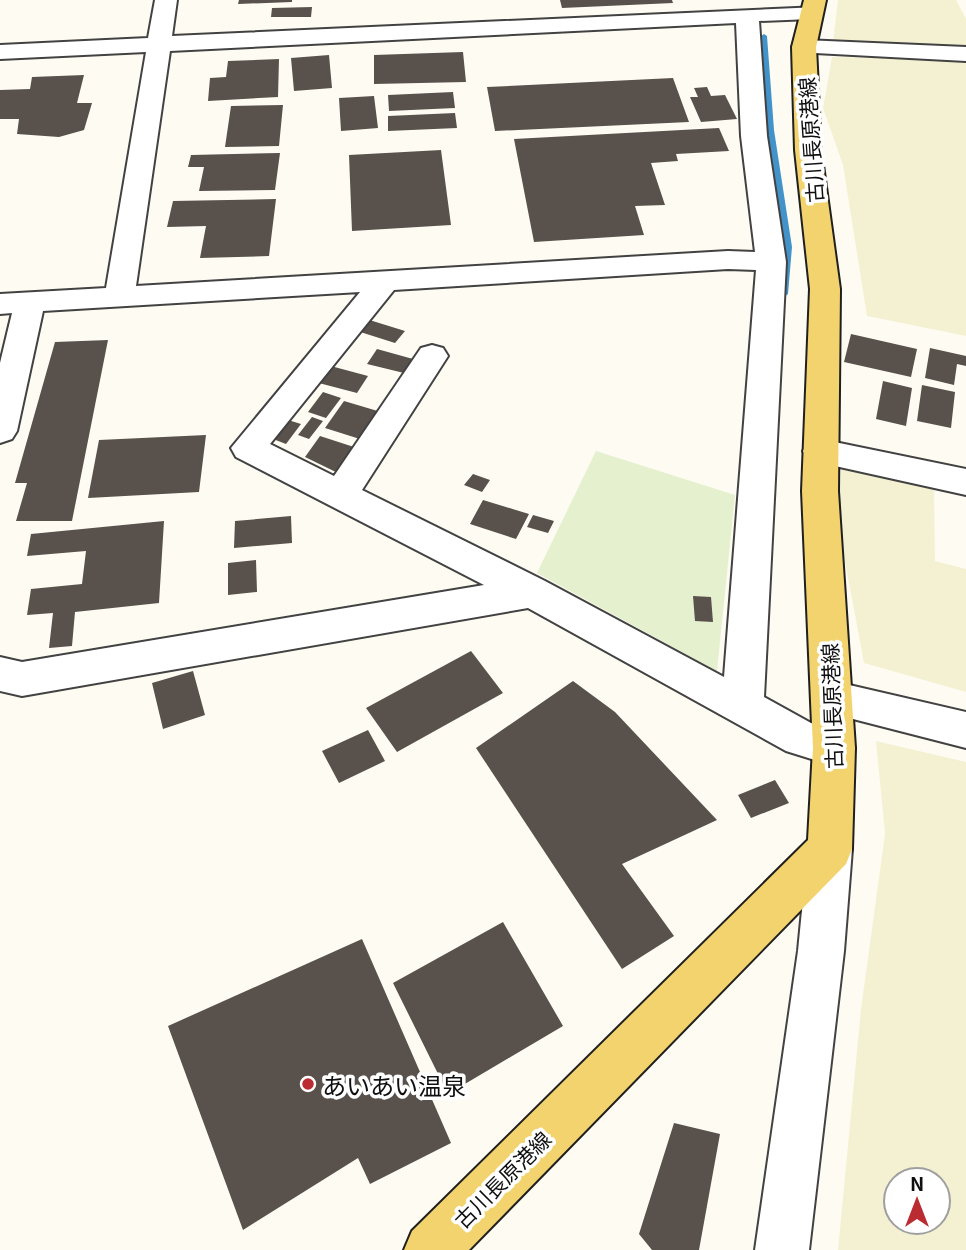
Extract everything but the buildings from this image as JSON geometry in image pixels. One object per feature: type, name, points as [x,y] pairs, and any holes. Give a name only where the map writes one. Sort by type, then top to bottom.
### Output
[{"type":"main road","name":"古川長原港線","points":[[431,1250],[830,849],[834,748],[820,451],[825,289],[808,150],[804,47],[812,4]]},
{"type":"street","points":[[120,296],[166,0]]},
{"type":"street","points":[[0,52],[747,17],[812,4]]},
{"type":"street","points":[[743,705],[747,615],[757,508],[761,384],[771,262],[754,136],[747,17]]},
{"type":"street","points":[[804,47],[966,54]]},
{"type":"street","points":[[0,431],[15,303],[728,260],[771,262]]},
{"type":"street","points":[[384,281],[248,448],[532,592],[801,738],[834,748]]},
{"type":"street","points":[[341,494],[432,356]]},
{"type":"street","points":[[820,451],[965,482]]},
{"type":"street","points":[[0,674],[22,679],[532,592]]},
{"type":"street","points":[[832,698],[966,730]]},
{"type":"street","points":[[782,1250],[821,951],[830,849]]},
{"type":"shaded area","points":[[838,0],[956,0],[966,19],[966,46],[833,43]]},
{"type":"shaded area","points":[[832,57],[966,60],[966,336],[867,316],[843,165],[823,108]]},
{"type":"shaded area","points":[[839,465],[934,489],[935,561],[966,569],[966,692],[864,663],[831,487]]},
{"type":"shaded area","points":[[876,741],[966,762],[966,1250],[838,1250],[861,1009],[885,834]]},
{"type":"green space","points":[[596,451],[735,495],[717,671],[537,573]]},
{"type":"waterway","points":[[764,36],[770,130],[788,247],[784,294]]},
{"type":"place","name":"あいあい温泉","points":[[308,1084]]}]
